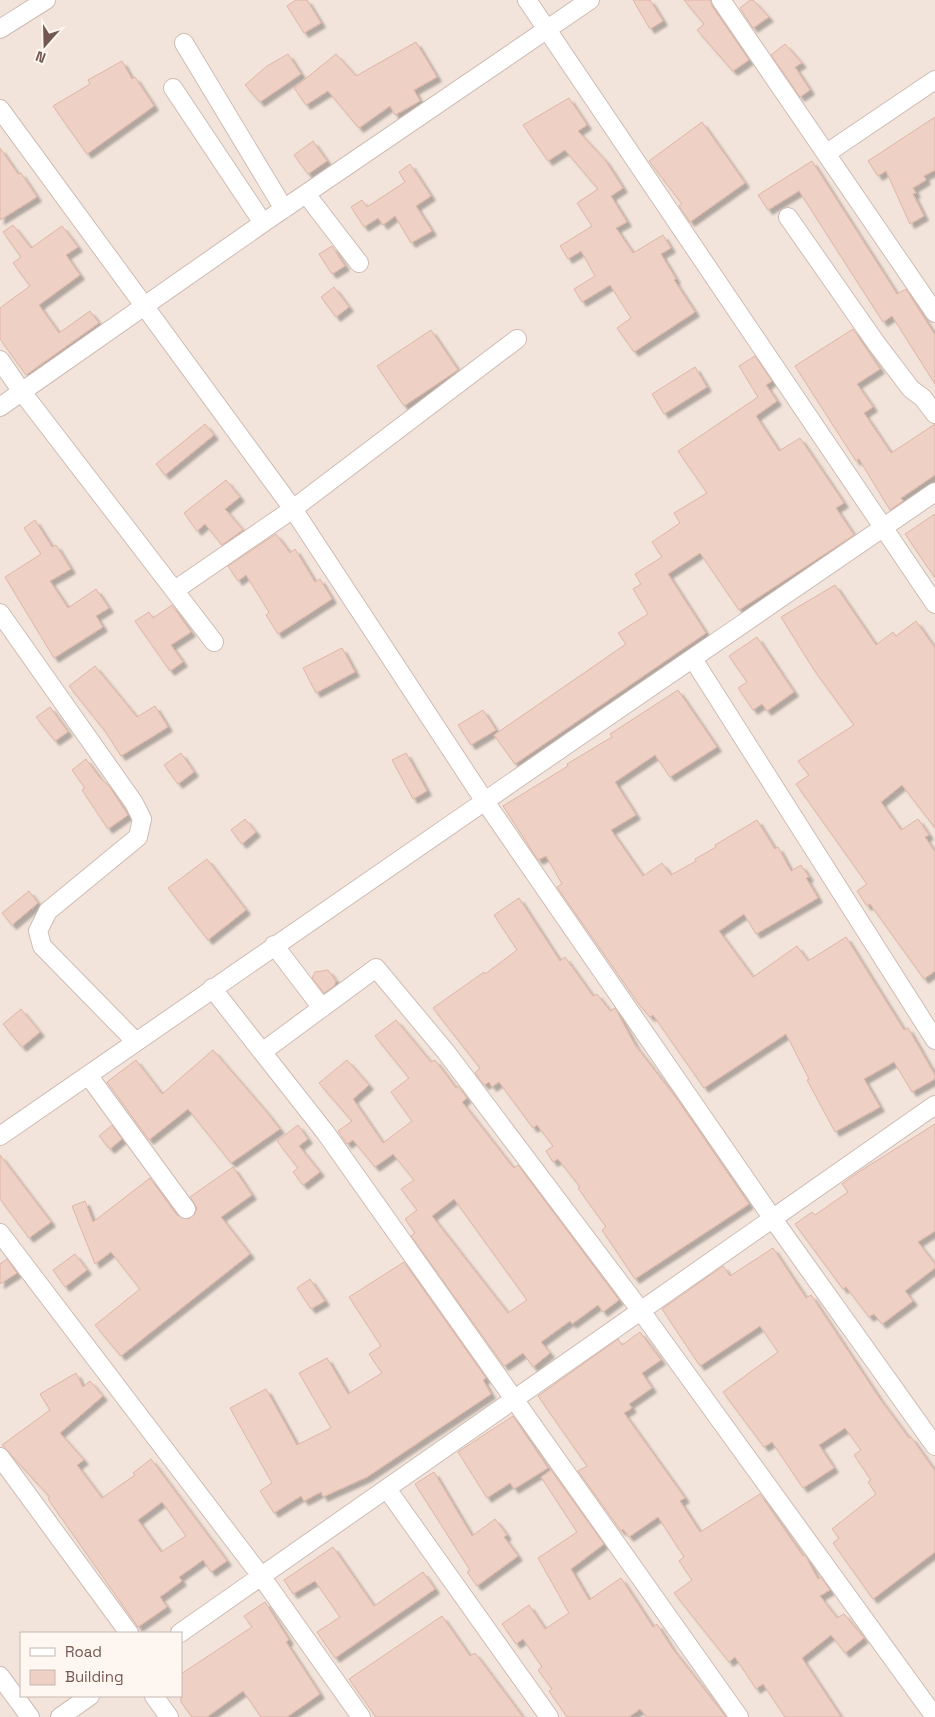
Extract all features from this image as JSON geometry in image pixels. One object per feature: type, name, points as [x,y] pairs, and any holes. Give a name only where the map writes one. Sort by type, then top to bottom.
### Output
[{"type":"street","points":[[0,29],[46,0]]},
{"type":"street","points":[[527,0],[935,604]]},
{"type":"street","points":[[0,407],[146,307],[263,223],[590,0]]},
{"type":"street","points":[[721,0],[935,313]]},
{"type":"street","points":[[184,43],[284,209]]},
{"type":"street","points":[[827,153],[935,80]]},
{"type":"street","points":[[173,88],[263,223]]},
{"type":"street","points":[[0,109],[293,509],[484,800],[773,1218],[935,1446]]},
{"type":"street","points":[[306,194],[359,263]]},
{"type":"street","points":[[788,217],[876,343],[911,389],[923,398],[935,414]]},
{"type":"street","points":[[175,590],[293,509],[518,339]]},
{"type":"street","points":[[0,360],[22,392],[214,642]]},
{"type":"street","points":[[0,1136],[484,800],[935,492]]},
{"type":"street","points":[[0,613],[134,802],[142,819],[138,837],[48,911],[38,931],[42,946],[136,1042]]},
{"type":"street","points":[[693,659],[935,1040]]},
{"type":"street","points":[[274,945],[322,1008]]},
{"type":"street","points":[[262,1052],[376,968],[446,1052],[640,1311],[935,1717]]},
{"type":"street","points":[[212,988],[345,1161],[740,1717]]},
{"type":"street","points":[[88,1075],[186,1209]]},
{"type":"street","points":[[181,1632],[935,1105]]},
{"type":"street","points":[[0,1234],[261,1576],[361,1717]]},
{"type":"street","points":[[0,1457],[127,1632]]},
{"type":"street","points":[[386,1489],[549,1717]]},
{"type":"street","points":[[0,1676],[30,1717]]},
{"type":"street","points":[[60,1717],[89,1697]]},
{"type":"street","points":[[155,1697],[169,1717]]},
{"type":"shaded area","points":[[0,0],[935,0],[935,1717],[0,1717]]},
{"type":"building","points":[[296,0],[307,0],[321,23],[304,33],[287,6]]},
{"type":"building","points":[[633,0],[650,0],[663,21],[650,29]]},
{"type":"building","points":[[684,0],[710,0],[712,6],[749,60],[733,71],[697,30],[704,24]]},
{"type":"building","points":[[750,0],[753,0],[769,17],[753,28],[740,8]]},
{"type":"building","points":[[416,42],[437,77],[414,90],[420,101],[395,115],[390,106],[359,128],[328,91],[306,105],[294,88],[336,54],[356,76]]},
{"type":"building","points":[[785,44],[802,63],[795,67],[810,90],[800,97],[771,55]]},
{"type":"building","points":[[288,54],[301,74],[260,102],[245,85],[267,66]]},
{"type":"building","points":[[122,61],[132,79],[135,77],[154,106],[87,154],[53,106],[90,84],[88,80]]},
{"type":"building","points":[[569,98],[587,125],[578,131],[605,160],[623,188],[611,196],[627,222],[616,228],[633,253],[663,235],[671,248],[661,254],[676,279],[674,280],[695,312],[634,352],[617,328],[631,318],[610,285],[582,302],[574,289],[595,276],[581,251],[568,259],[560,246],[592,226],[577,203],[598,189],[565,150],[548,161],[523,125]]},
{"type":"building","points":[[935,117],[935,170],[924,176],[926,180],[913,188],[916,193],[913,194],[924,216],[910,224],[886,171],[878,176],[868,161]]},
{"type":"building","points":[[702,122],[745,183],[690,222],[679,206],[682,204],[649,161]]},
{"type":"building","points":[[313,141],[327,161],[308,174],[294,155]]},
{"type":"building","points":[[0,148],[18,174],[21,173],[37,197],[0,220]]},
{"type":"building","points":[[812,161],[897,294],[906,289],[935,335],[935,384],[892,316],[883,322],[799,191],[768,210],[758,195]]},
{"type":"building","points":[[410,164],[431,196],[416,206],[432,231],[411,243],[395,216],[383,225],[378,218],[364,227],[351,207],[362,200],[367,207],[405,182],[399,172]]},
{"type":"building","points":[[13,225],[31,248],[62,226],[78,247],[66,255],[80,275],[39,305],[59,333],[90,311],[99,323],[26,375],[0,339],[0,308],[30,286],[13,263],[21,257],[3,232]]},
{"type":"building","points":[[332,246],[345,266],[332,274],[319,254]]},
{"type":"building","points":[[334,287],[349,307],[336,317],[321,297]]},
{"type":"building","points":[[853,329],[880,369],[857,384],[873,407],[864,413],[891,453],[935,424],[935,475],[901,498],[903,501],[890,510],[859,459],[856,461],[795,366]]},
{"type":"building","points":[[431,330],[458,370],[404,406],[377,366]]},
{"type":"building","points":[[755,356],[772,381],[766,385],[777,401],[756,416],[779,451],[800,438],[844,503],[836,508],[854,535],[739,610],[700,553],[668,574],[706,633],[515,764],[494,735],[626,644],[618,633],[648,614],[633,589],[641,584],[635,574],[662,557],[652,542],[680,523],[674,513],[707,493],[678,451],[758,397],[739,366]]},
{"type":"building","points":[[695,367],[707,387],[664,414],[652,394]]},
{"type":"building","points":[[205,424],[214,435],[165,475],[156,464]]},
{"type":"building","points":[[226,480],[240,497],[225,509],[243,530],[222,545],[205,524],[197,531],[184,513]]},
{"type":"building","points":[[935,514],[935,578],[905,534]]},
{"type":"building","points":[[35,520],[52,547],[56,545],[71,569],[50,581],[68,608],[96,589],[109,608],[96,616],[103,627],[54,658],[5,577],[41,554],[24,528]]},
{"type":"building","points":[[276,534],[290,553],[295,549],[315,582],[320,579],[332,599],[278,634],[266,615],[269,612],[246,575],[238,581],[228,566]]},
{"type":"building","points":[[835,585],[876,645],[893,632],[896,636],[916,621],[935,648],[935,828],[902,785],[881,802],[901,830],[918,819],[929,835],[925,837],[935,852],[935,971],[924,979],[870,904],[867,906],[857,891],[867,884],[796,784],[809,775],[798,761],[854,725],[814,670],[781,617]]},
{"type":"building","points":[[172,605],[191,632],[171,645],[183,662],[170,671],[135,621],[149,612],[153,618]]},
{"type":"building","points":[[757,637],[794,692],[767,711],[762,704],[753,710],[738,688],[747,682],[729,656]]},
{"type":"building","points":[[342,648],[355,672],[316,693],[303,668]]},
{"type":"building","points":[[95,666],[137,717],[155,706],[168,727],[121,756],[105,731],[69,686]]},
{"type":"building","points":[[678,690],[717,747],[670,777],[655,755],[615,782],[636,815],[611,830],[643,876],[662,863],[671,875],[696,861],[695,859],[716,847],[715,845],[757,820],[775,849],[778,847],[791,871],[801,865],[809,877],[806,878],[818,898],[756,934],[744,914],[719,931],[753,977],[797,946],[808,961],[846,937],[904,1030],[908,1028],[935,1075],[935,1079],[912,1092],[894,1062],[864,1079],[880,1107],[835,1132],[807,1080],[809,1079],[786,1034],[704,1088],[653,1015],[650,1017],[638,1003],[557,887],[562,884],[546,856],[538,860],[503,806],[612,737],[610,734]]},
{"type":"building","points":[[50,707],[68,732],[55,741],[36,717]]},
{"type":"building","points":[[483,710],[496,730],[471,745],[458,725]]},
{"type":"building","points":[[181,753],[194,772],[178,784],[164,765]]},
{"type":"building","points":[[406,753],[427,791],[413,799],[392,760]]},
{"type":"building","points":[[86,759],[100,778],[109,786],[128,815],[108,829],[82,790],[85,788],[72,770]]},
{"type":"building","points":[[245,819],[256,832],[242,844],[231,830]]},
{"type":"building","points":[[207,859],[246,910],[208,940],[168,888]]},
{"type":"building","points":[[29,891],[38,903],[12,925],[2,913]]},
{"type":"building","points":[[519,898],[560,961],[565,957],[593,996],[597,994],[610,1011],[615,1008],[635,1045],[677,1099],[749,1204],[635,1279],[602,1230],[606,1227],[578,1188],[580,1187],[558,1159],[553,1162],[546,1151],[553,1146],[537,1125],[533,1128],[499,1082],[492,1087],[489,1082],[484,1085],[475,1073],[480,1068],[433,1008],[484,972],[485,974],[517,950],[494,915]]},
{"type":"building","points":[[328,970],[336,981],[334,986],[324,993],[312,978],[315,972]]},
{"type":"building","points":[[21,1009],[40,1032],[22,1047],[3,1024]]},
{"type":"building","points":[[396,1020],[431,1062],[435,1060],[456,1088],[458,1086],[467,1098],[462,1102],[512,1166],[514,1168],[518,1165],[619,1300],[603,1312],[598,1305],[572,1324],[570,1321],[541,1342],[550,1353],[533,1367],[523,1353],[504,1366],[411,1236],[415,1233],[405,1219],[417,1210],[401,1189],[414,1180],[393,1154],[375,1167],[353,1140],[347,1144],[338,1131],[352,1121],[319,1083],[347,1060],[369,1085],[353,1099],[383,1143],[412,1121],[391,1092],[409,1078],[375,1036]],"holes":[[[454,1199],[527,1300],[508,1313],[432,1216]]]},
{"type":"building","points":[[213,1050],[280,1129],[231,1163],[188,1109],[149,1140],[107,1082],[136,1060],[162,1094]]},
{"type":"building","points":[[935,1124],[935,1231],[918,1242],[935,1264],[935,1268],[905,1291],[913,1301],[882,1324],[874,1314],[869,1317],[846,1287],[843,1289],[795,1224],[812,1212],[815,1215],[848,1192],[842,1184],[857,1173]]},
{"type":"building","points":[[112,1125],[122,1139],[110,1149],[99,1136]]},
{"type":"building","points":[[298,1125],[308,1139],[299,1146],[320,1172],[303,1185],[293,1172],[298,1168],[277,1141]]},
{"type":"building","points":[[0,1155],[51,1222],[29,1238],[0,1199]]},
{"type":"building","points":[[233,1167],[252,1195],[221,1217],[250,1254],[121,1356],[95,1325],[140,1289],[111,1252],[95,1264],[72,1206],[85,1201],[93,1222],[150,1178],[177,1215],[188,1219],[195,1214],[197,1208],[190,1197]]},
{"type":"building","points":[[773,1248],[806,1298],[811,1295],[880,1399],[909,1438],[911,1437],[935,1471],[935,1552],[873,1599],[833,1543],[839,1538],[832,1529],[876,1494],[868,1482],[871,1480],[854,1455],[861,1450],[845,1428],[819,1445],[834,1468],[803,1488],[772,1442],[764,1447],[723,1392],[778,1352],[760,1326],[700,1366],[662,1309],[723,1266],[730,1276]]},
{"type":"building","points":[[75,1254],[87,1270],[65,1287],[53,1270]]},
{"type":"building","points":[[7,1259],[17,1273],[0,1284],[0,1264]]},
{"type":"building","points":[[404,1262],[486,1378],[483,1380],[491,1394],[367,1477],[323,1497],[321,1492],[304,1501],[301,1496],[274,1513],[260,1491],[272,1483],[230,1408],[266,1389],[297,1445],[331,1428],[299,1373],[327,1358],[348,1394],[382,1373],[369,1354],[381,1346],[349,1297]]},
{"type":"building","points":[[310,1279],[325,1301],[311,1309],[297,1288]]},
{"type":"building","points":[[640,1332],[661,1360],[642,1373],[652,1388],[629,1404],[632,1408],[624,1413],[685,1498],[680,1501],[700,1532],[760,1494],[803,1556],[805,1555],[818,1579],[821,1577],[830,1590],[820,1596],[837,1618],[844,1614],[864,1638],[845,1653],[831,1635],[802,1658],[841,1717],[785,1717],[763,1684],[756,1689],[735,1657],[729,1662],[674,1593],[692,1580],[679,1561],[684,1557],[658,1517],[629,1537],[623,1529],[621,1531],[578,1471],[587,1466],[538,1396],[618,1339],[622,1345]]},
{"type":"building","points":[[76,1373],[83,1387],[90,1381],[103,1396],[60,1433],[84,1460],[77,1465],[102,1498],[135,1475],[133,1473],[151,1459],[227,1561],[211,1572],[203,1560],[179,1577],[182,1581],[160,1597],[167,1607],[138,1627],[48,1499],[50,1497],[2,1445],[50,1410],[40,1394]],"holes":[[[162,1502],[186,1536],[161,1552],[138,1520]]]},
{"type":"building","points":[[513,1416],[548,1468],[514,1489],[510,1483],[487,1498],[458,1452]]},
{"type":"building","points":[[551,1470],[604,1544],[571,1569],[589,1600],[621,1578],[653,1627],[657,1624],[672,1648],[726,1717],[647,1717],[640,1709],[629,1717],[567,1717],[549,1691],[552,1689],[538,1670],[542,1667],[523,1639],[516,1644],[502,1624],[529,1605],[545,1629],[569,1613],[538,1558],[577,1532],[541,1477]]},
{"type":"building","points":[[434,1472],[472,1536],[495,1519],[507,1535],[504,1537],[518,1556],[477,1586],[467,1572],[470,1570],[415,1484]]},
{"type":"building","points":[[333,1547],[374,1606],[423,1572],[435,1589],[335,1658],[317,1632],[340,1617],[315,1581],[293,1594],[284,1580]]},
{"type":"building","points":[[265,1602],[289,1640],[286,1642],[320,1694],[287,1717],[261,1717],[243,1691],[207,1717],[192,1717],[181,1702],[182,1673],[252,1627],[244,1616]]},
{"type":"building","points":[[442,1616],[470,1656],[475,1653],[523,1717],[376,1717],[349,1679]]}]
